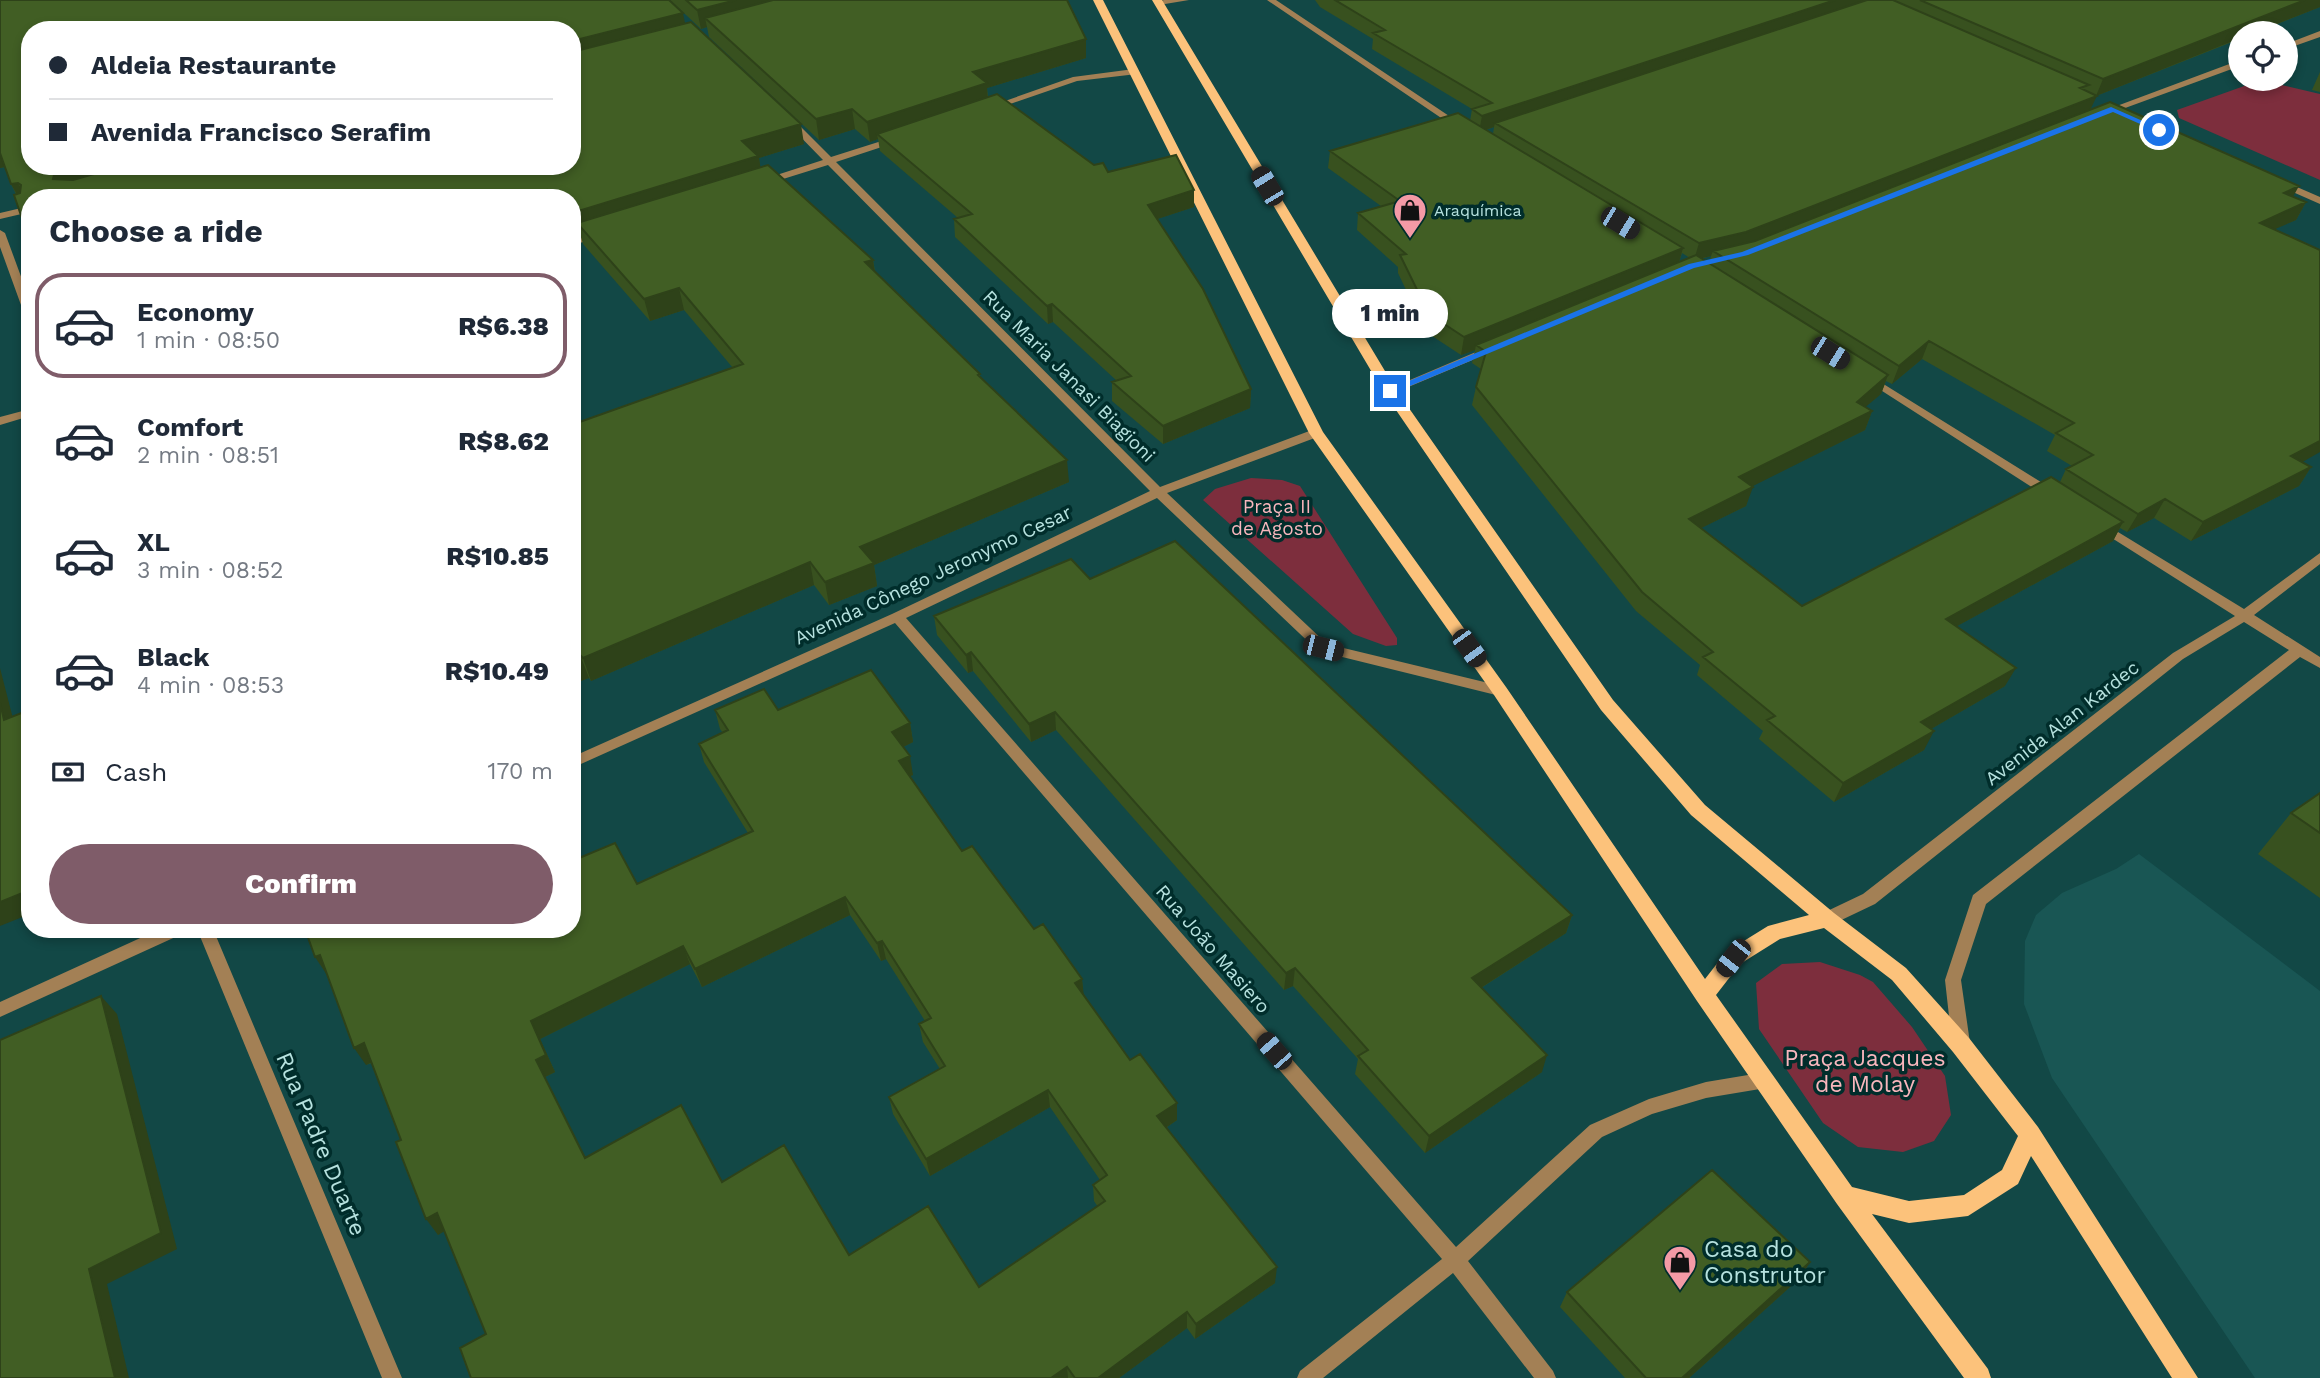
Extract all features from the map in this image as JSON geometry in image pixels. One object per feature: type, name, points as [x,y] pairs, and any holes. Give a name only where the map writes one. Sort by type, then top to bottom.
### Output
[{"type":"main road","points":[[1098,0],[1316,433],[1500,691],[1704,995],[1845,1196],[1979,1378]]},
{"type":"main road","points":[[1158,2],[1390,391],[1607,705],[1698,810],[1827,919],[1899,974],[1961,1045],[2030,1134],[2186,1378]]},
{"type":"main road","points":[[1704,995],[1733,958],[1775,932],[1827,919]]},
{"type":"main road","points":[[1845,1196],[1909,1212],[1968,1205],[2010,1177],[2030,1134]]},
{"type":"street","points":[[1158,2],[1185,0]]},
{"type":"street","points":[[1271,0],[1467,131]]},
{"type":"street","points":[[2298,42],[2320,34]]},
{"type":"street","points":[[2088,119],[2228,67]]},
{"type":"street","points":[[973,114],[1076,79],[1134,72]]},
{"type":"street","points":[[2101,104],[2125,114]]},
{"type":"street","name":"Rua Maria Janasi Biagioni","points":[[784,116],[832,161],[1158,492],[1323,648],[1500,691]]},
{"type":"street","points":[[754,186],[909,135]]},
{"type":"street","points":[[2271,179],[2320,201]]},
{"type":"street","points":[[0,216],[21,210]]},
{"type":"street","points":[[581,240],[611,230]]},
{"type":"street","points":[[0,233],[21,291]]},
{"type":"street","points":[[1390,391],[1503,344]]},
{"type":"street","points":[[1856,370],[2068,504]]},
{"type":"street","points":[[0,421],[21,415]]},
{"type":"street","name":"Avenida Cônego Jeronymo Cesar","points":[[581,759],[897,617],[1158,492],[1316,433]]},
{"type":"street","points":[[2091,519],[2320,663]]},
{"type":"street","name":"Avenida Alan Kardec","points":[[1827,919],[1869,899],[2178,656],[2244,616],[2320,557]]},
{"type":"street","name":"Rua João Masiero","points":[[897,617],[1455,1260],[1546,1378]]},
{"type":"street","points":[[1961,1045],[1953,980],[1979,900],[2299,650]]},
{"type":"street","points":[[0,1010],[156,938]]},
{"type":"street","name":"Rua Padre Duarte","points":[[209,938],[392,1378]]},
{"type":"street","points":[[1307,1378],[1455,1260],[1596,1131],[1649,1107],[1706,1090],[1766,1080]]},
{"type":"shaded area","points":[[2139,854],[2320,991],[2320,1378],[2255,1378],[2052,1078],[2024,1004],[2025,941],[2036,915],[2062,893],[2116,869]]},
{"type":"green space","points":[[2298,89],[2320,94],[2320,180],[2179,118],[2177,110],[2230,91],[2298,91]]},
{"type":"green space","name":"Praça II de Agosto","points":[[1251,478],[1282,480],[1300,486],[1397,638],[1397,645],[1386,646],[1353,634],[1203,500],[1215,489]]},
{"type":"green space","name":"Praça Jacques de Molay","points":[[1820,962],[1873,982],[1912,1027],[1945,1076],[1951,1115],[1934,1141],[1903,1152],[1858,1147],[1823,1123],[1759,1029],[1756,983],[1782,964]]},
{"type":"building","points":[[0,0],[669,0],[683,13],[581,39],[581,21],[21,21],[21,175],[54,175],[53,179],[73,180],[90,175],[581,175],[581,50],[691,22],[801,124],[742,141],[758,156],[581,210],[581,189],[21,189],[21,215],[14,195],[20,193],[21,185],[11,184],[0,153]]},
{"type":"building","points":[[686,0],[736,0],[697,10]]},
{"type":"building","points":[[773,0],[1067,0],[1086,39],[973,72],[987,83],[867,122],[852,109],[816,119],[705,18]]},
{"type":"building","points":[[1335,0],[1835,0],[1482,116],[1472,109],[1492,103],[1373,33],[1385,30]]},
{"type":"building","points":[[1867,0],[1893,0],[2089,85],[2080,88],[2097,96],[1746,232],[1699,243],[1495,123]]},
{"type":"building","points":[[1920,0],[2305,0],[2251,21],[2228,21],[2228,30],[2103,79]]},
{"type":"building","points":[[997,94],[1094,165],[1103,163],[1108,172],[1176,155],[1194,190],[1148,205],[1203,289],[1251,389],[1163,426],[1112,382],[1131,376],[1052,304],[1047,306],[954,219],[972,214],[877,134]]},
{"type":"building","points":[[2110,102],[2299,186],[2284,193],[2306,202],[2260,223],[2320,250],[2320,441],[2291,456],[2311,467],[2203,522],[2165,499],[2138,514],[2066,469],[2093,455],[2056,433],[2074,423],[1929,341],[1899,366],[1713,251],[1755,241]]},
{"type":"building","points":[[1458,113],[1683,248],[1464,337],[1429,314],[1400,255],[1406,254],[1358,213],[1400,201],[1330,151]]},
{"type":"building","points":[[768,165],[873,260],[865,262],[1067,460],[860,547],[874,563],[825,582],[810,562],[583,658],[581,422],[743,364],[679,288],[644,299],[581,228],[581,222]]},
{"type":"building","points":[[1696,255],[1888,375],[1857,402],[1872,411],[1739,477],[1753,487],[1689,519],[1802,606],[2051,477],[2123,522],[1946,619],[2016,668],[1921,722],[1934,731],[1843,783],[1767,720],[1775,716],[1703,657],[1713,652],[1642,592],[1476,387],[1486,352],[1476,345]]},
{"type":"building","points":[[1175,541],[1572,915],[1472,978],[1547,1055],[1429,1136],[1358,1056],[1368,1050],[1295,968],[1286,973],[1055,712],[1029,724],[971,652],[966,655],[934,616],[1071,559],[1090,579]]},
{"type":"building","points":[[871,670],[910,723],[892,732],[910,756],[899,761],[962,851],[972,846],[1034,929],[1043,924],[1082,979],[1075,983],[1130,1060],[1140,1054],[1177,1103],[1157,1116],[1277,1267],[1196,1324],[1187,1312],[1098,1378],[1075,1378],[1067,1367],[1051,1378],[471,1378],[460,1348],[486,1334],[437,1213],[426,1219],[396,1142],[401,1140],[364,1043],[354,1048],[320,955],[315,957],[308,938],[581,938],[581,857],[615,843],[637,884],[753,831],[699,744],[728,730],[715,710],[764,689],[778,710]],"holes":[[[845,897],[877,943],[882,941],[931,1018],[919,1024],[945,1066],[889,1097],[926,1159],[1048,1090],[1107,1175],[1093,1185],[1105,1201],[979,1287],[928,1206],[849,1255],[784,1145],[722,1182],[681,1105],[585,1158],[536,1060],[546,1055],[531,1021],[683,946],[695,969]]]},
{"type":"building","points":[[0,703],[4,720],[21,713],[21,894],[0,902]]},
{"type":"building","points":[[2320,793],[2320,833],[2291,813]]},
{"type":"building","points":[[101,996],[161,1233],[89,1269],[115,1378],[0,1378],[0,1040]]},
{"type":"building","name":"Casa do Construtor","points":[[1712,1170],[1810,1262],[1682,1378],[1646,1378],[1567,1292]]},
{"type":"place","name":"Araquímica","points":[[1410,240]]},
{"type":"place","name":"Casa do Construtor","points":[[1680,1292]]},
{"type":"route","points":[[1390,391],[1692,266],[1745,254],[2113,109],[2159,130]]}]
